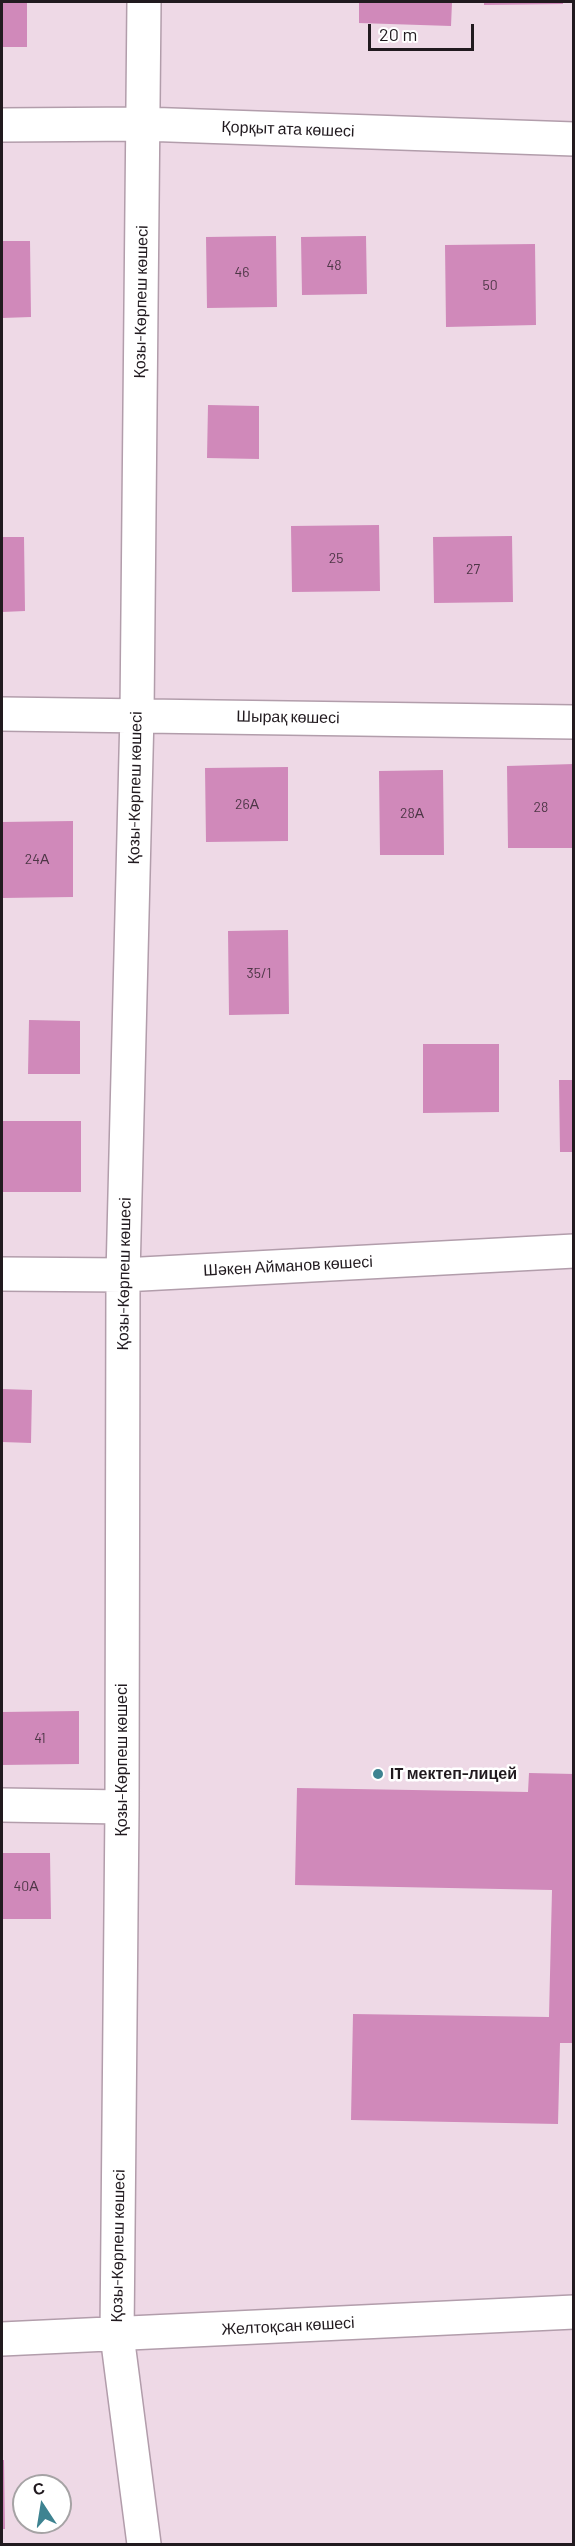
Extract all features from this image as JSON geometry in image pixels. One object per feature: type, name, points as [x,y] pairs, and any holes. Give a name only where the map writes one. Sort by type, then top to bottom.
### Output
[{"type":"street","name":"Қозы-Көрпеш көшесі","points":[[144,2],[137,714],[123,1275],[122,1806],[117,2335],[144,2544]]},
{"type":"street","name":"Қорқыт ата көшесі","points":[[2,125],[142,124],[573,139]]},
{"type":"street","name":"Шырақ көшесі","points":[[2,714],[137,714],[573,722]]},
{"type":"street","name":"Шәкен Айманов көшесі","points":[[2,1275],[123,1275],[573,1251]]},
{"type":"street","points":[[2,1805],[122,1806]]},
{"type":"street","name":"Желтоқсан көшесі","points":[[2,2339],[573,2312]]},
{"type":"building","points":[[2,2],[27,2],[27,47],[2,47]]},
{"type":"building","points":[[359,2],[452,2],[451,26],[359,23]]},
{"type":"building","points":[[484,2],[563,2],[563,4],[484,5]]},
{"type":"building","points":[[276,236],[277,307],[207,308],[206,237]]},
{"type":"building","points":[[366,236],[367,294],[302,295],[301,237]]},
{"type":"building","points":[[2,241],[30,241],[31,317],[2,318]]},
{"type":"building","points":[[535,244],[536,325],[446,327],[445,245]]},
{"type":"building","points":[[208,405],[259,406],[259,459],[207,458]]},
{"type":"building","points":[[379,525],[380,591],[292,592],[291,526]]},
{"type":"building","points":[[512,536],[513,602],[434,603],[433,537]]},
{"type":"building","points":[[2,537],[24,537],[25,611],[2,612]]},
{"type":"building","points":[[574,764],[574,848],[508,848],[507,766]]},
{"type":"building","points":[[288,767],[288,841],[206,842],[205,768]]},
{"type":"building","points":[[443,770],[444,855],[380,855],[379,771]]},
{"type":"building","points":[[73,821],[73,897],[2,898],[2,822]]},
{"type":"building","points":[[288,930],[289,1014],[229,1015],[228,931]]},
{"type":"building","points":[[29,1020],[80,1021],[80,1074],[28,1074]]},
{"type":"building","points":[[423,1044],[499,1044],[499,1112],[423,1113]]},
{"type":"building","points":[[559,1080],[574,1080],[574,1152],[560,1152]]},
{"type":"building","points":[[2,1121],[81,1121],[81,1192],[2,1192]]},
{"type":"building","points":[[2,1389],[32,1390],[31,1443],[2,1442]]},
{"type":"building","points":[[79,1711],[79,1764],[2,1765],[2,1712]]},
{"type":"building","points":[[529,1773],[574,1774],[574,2043],[560,2043],[558,2124],[351,2120],[353,2014],[549,2017],[552,1890],[295,1885],[297,1788],[528,1792]]},
{"type":"building","points":[[2,1853],[50,1853],[51,1919],[2,1919]]},
{"type":"building","points":[[2,2460],[4,2460],[5,2529],[2,2529]]},
{"type":"place","name":"IT мектеп-лицей","points":[[378,1774]]}]
